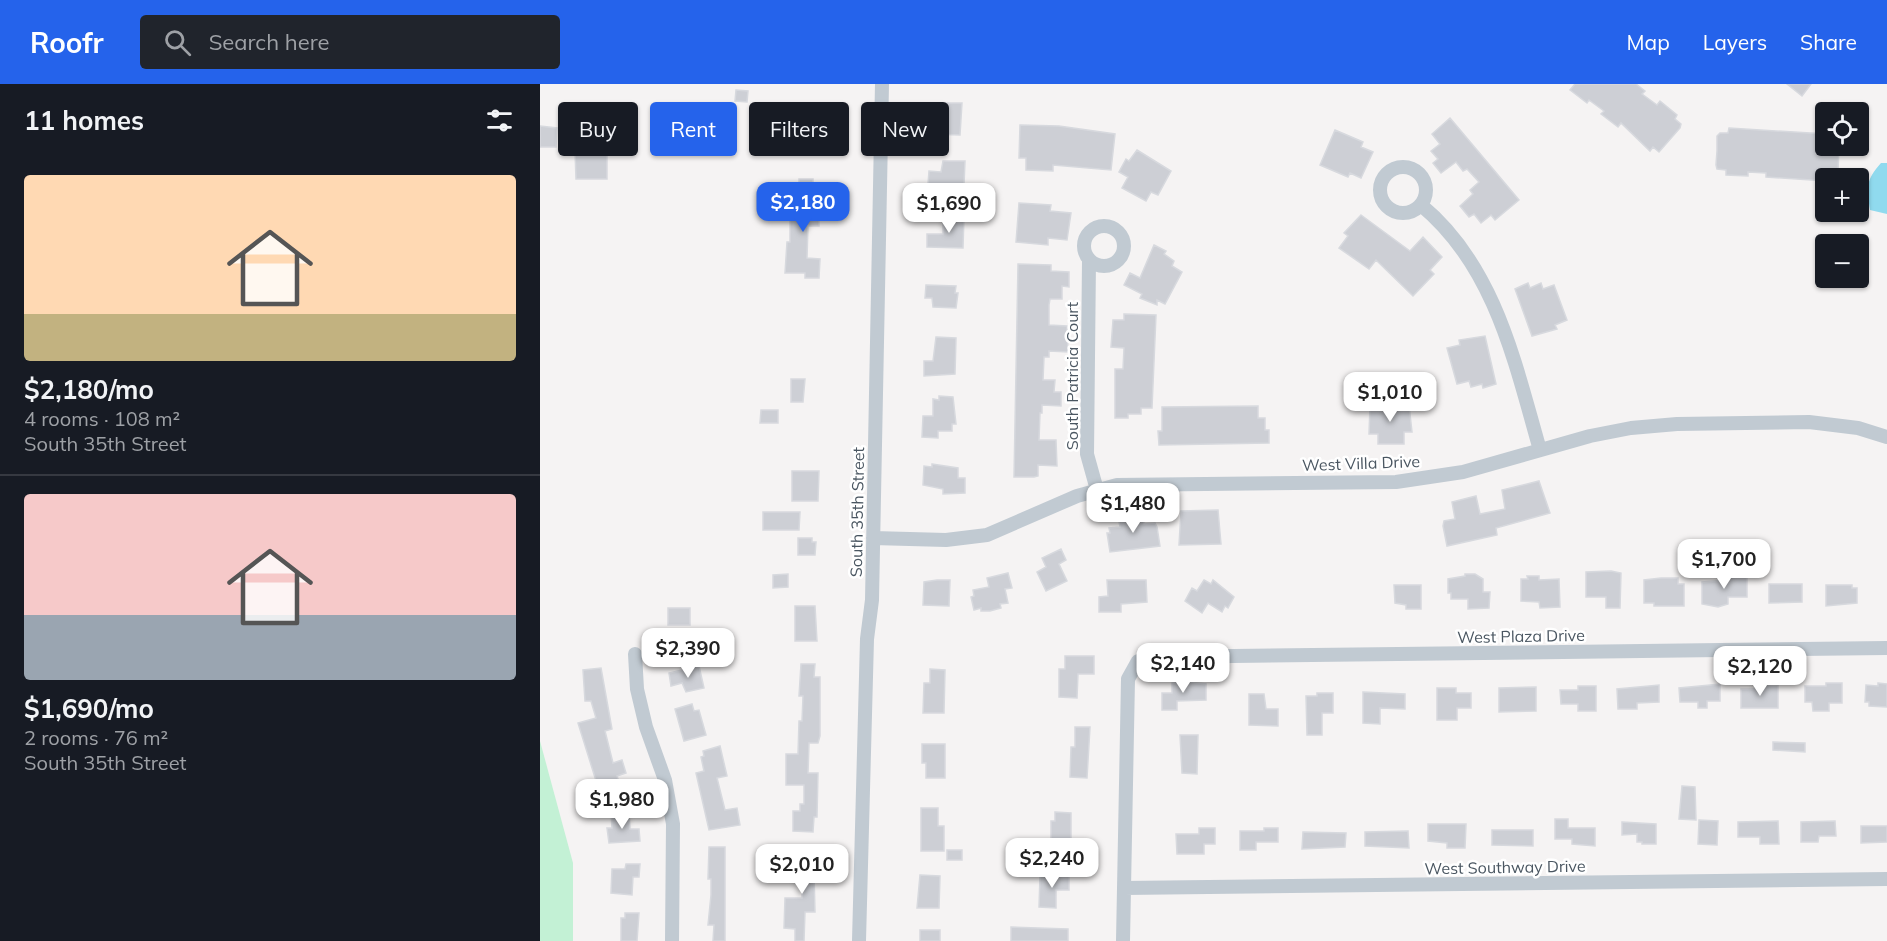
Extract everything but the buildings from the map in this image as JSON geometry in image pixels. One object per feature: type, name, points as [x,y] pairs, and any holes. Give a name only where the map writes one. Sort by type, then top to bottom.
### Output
[{"type":"street","name":"South 35th Street","points":[[859,941],[867,639],[872,600],[882,84]]},
{"type":"street","points":[[1421,205],[1454,239],[1475,267],[1506,332],[1540,450]]},
{"type":"street","name":"South Patricia Court","points":[[1089,260],[1087,453],[1097,490]]},
{"type":"street","name":"West Villa Drive","points":[[873,538],[946,540],[987,535],[1077,496],[1117,485],[1396,482],[1463,472],[1621,430],[1677,424],[1809,422],[1858,428],[1887,437]]},
{"type":"street","name":"West Plaza Drive","points":[[1124,888],[1128,679],[1138,661],[1156,657],[1887,648]]},
{"type":"street","points":[[635,654],[637,689],[646,727],[664,780],[672,824],[672,941]]},
{"type":"street","name":"West Southway Drive","points":[[1124,888],[1887,879]]},
{"type":"street","points":[[1123,941],[1124,888]]},
{"type":"green space","points":[[540,741],[573,863],[573,941],[540,941]]},
{"type":"water","points":[[1881,163],[1887,163],[1887,214],[1870,210],[1869,182]]}]
